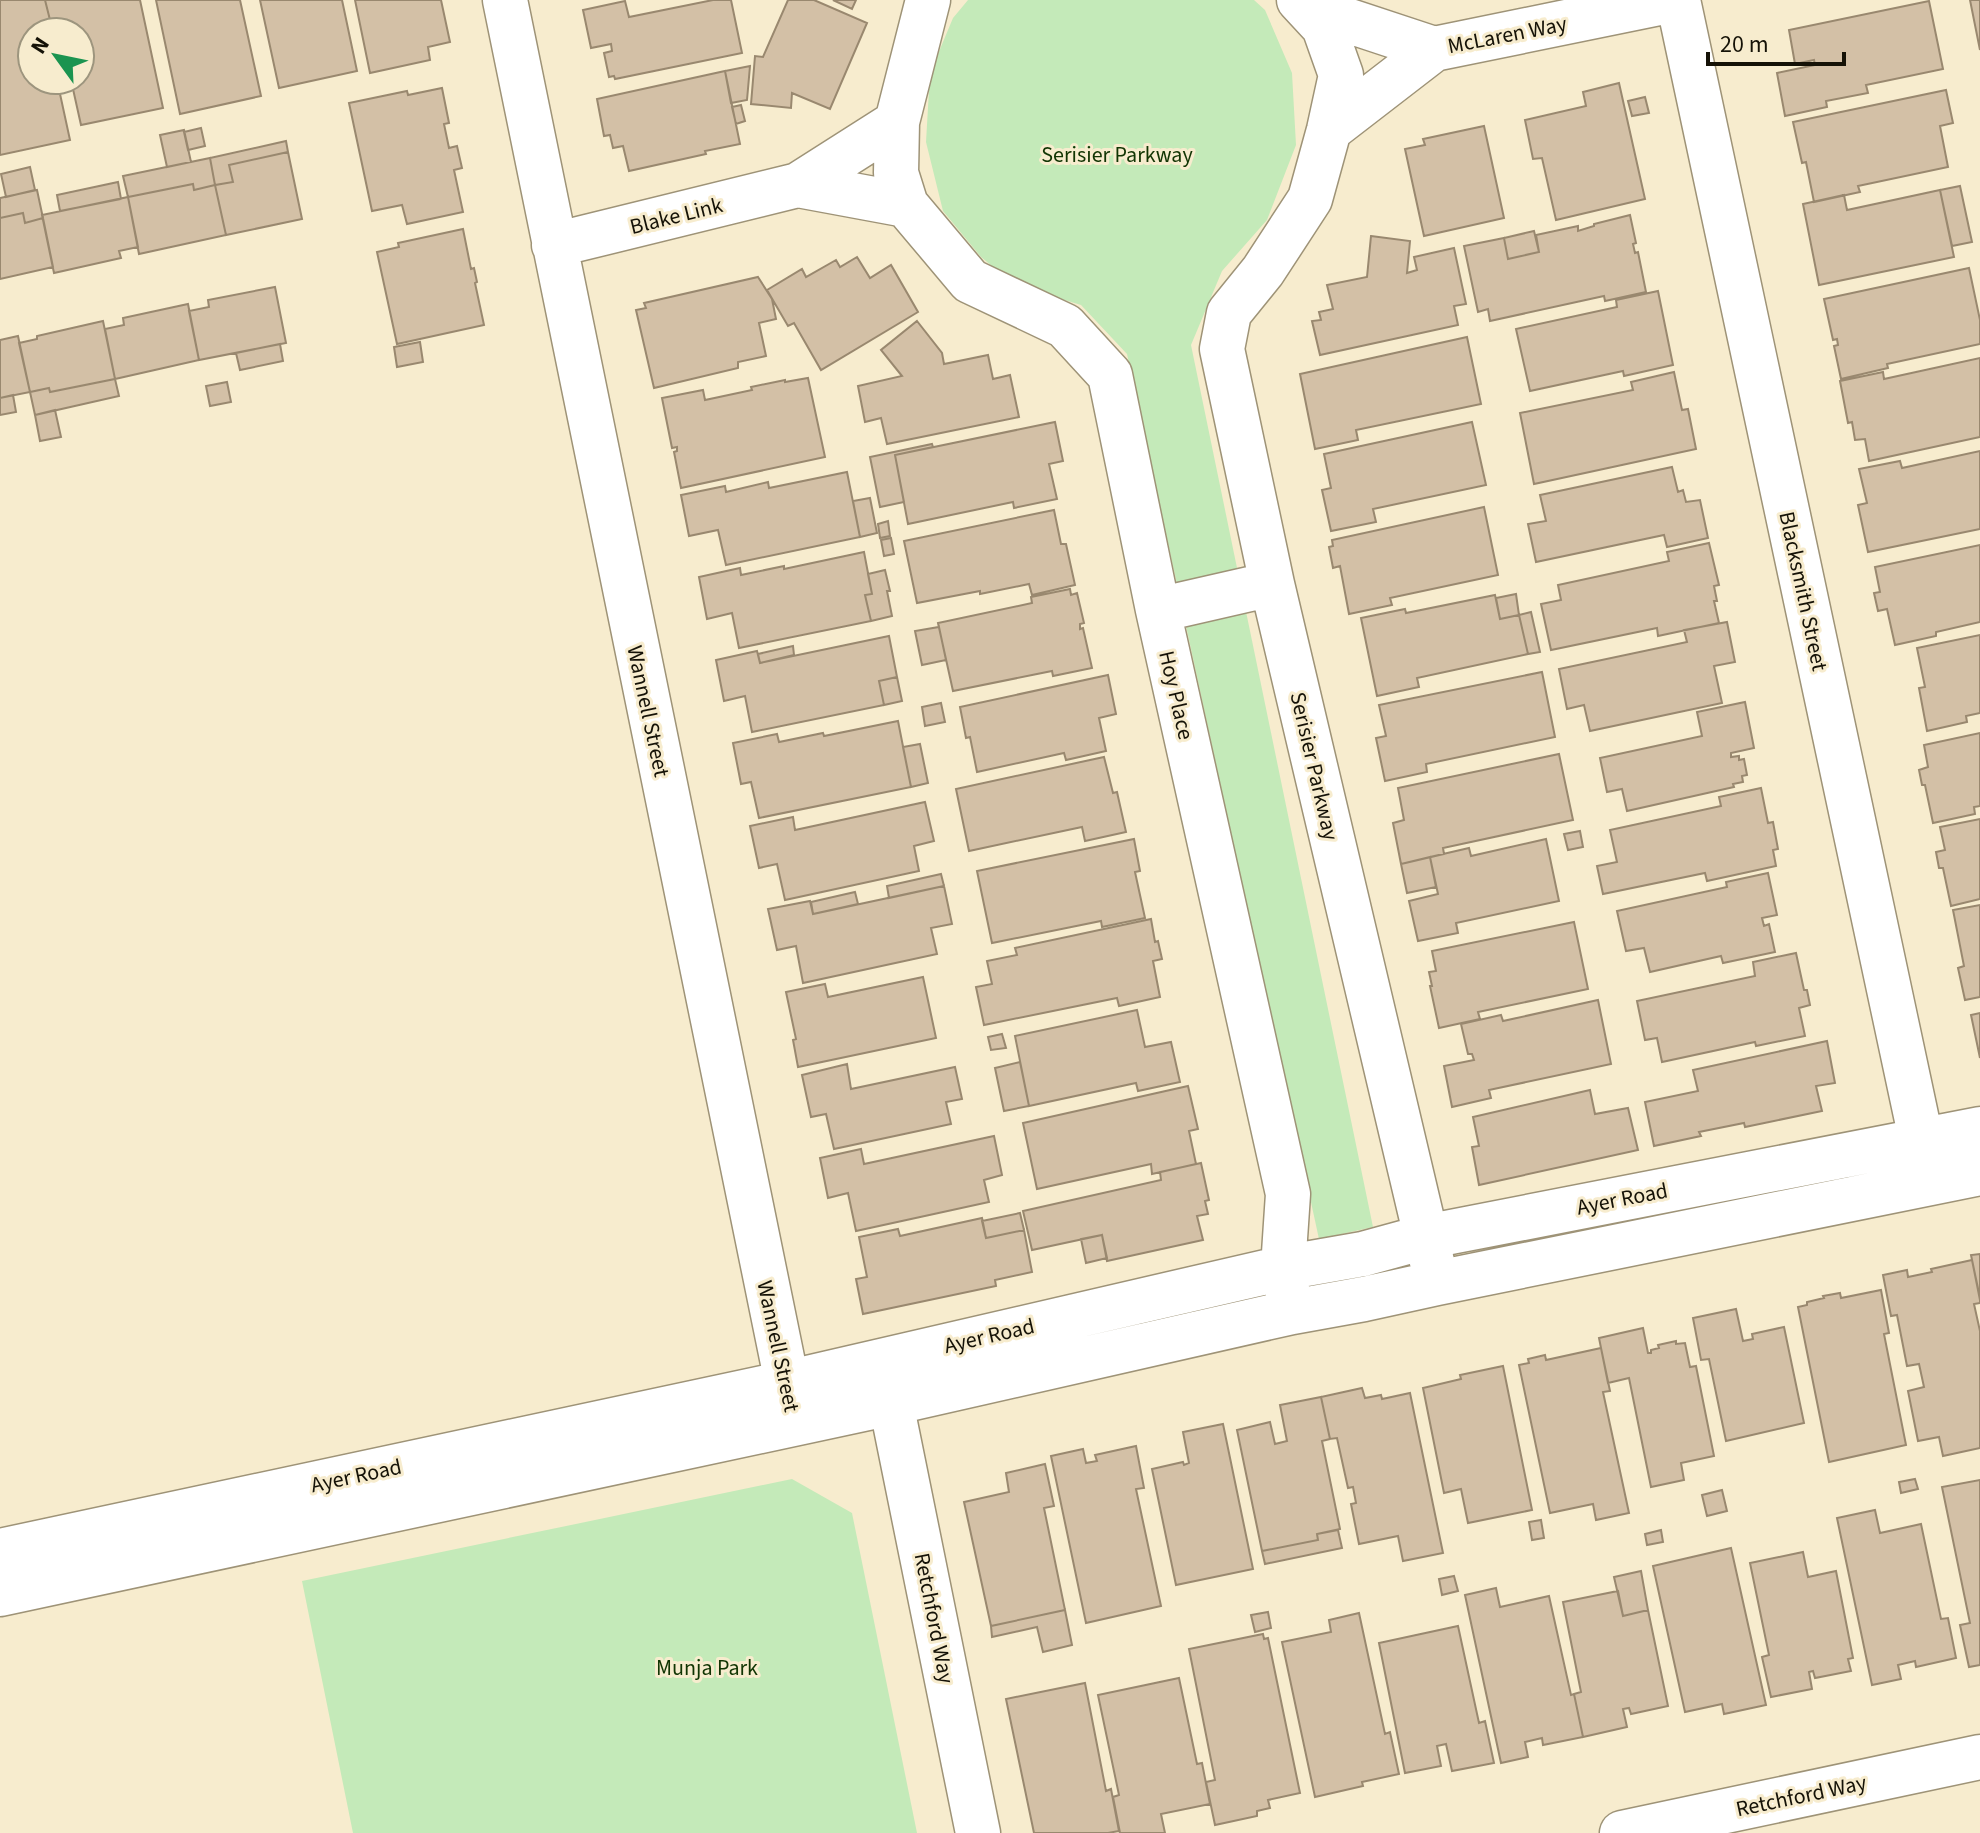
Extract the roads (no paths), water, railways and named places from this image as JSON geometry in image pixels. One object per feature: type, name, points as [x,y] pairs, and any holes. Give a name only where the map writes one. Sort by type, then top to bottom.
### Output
[{"type":"street","name":"Wannell Street","points":[[505,0],[791,1403]]},
{"type":"street","points":[[901,189],[897,122],[928,0]]},
{"type":"street","name":"McLaren Way","points":[[1329,130],[1434,49],[1676,0]]},
{"type":"street","name":"Blacksmith Street","points":[[1676,0],[1929,1183]]},
{"type":"street","name":"McLaren Way","points":[[1303,3],[1434,49]]},
{"type":"street","name":"Serisier Parkway","points":[[1303,3],[1324,27],[1341,75],[1329,130],[1310,199],[1263,271],[1229,313],[1222,349],[1272,584],[1437,1283]]},
{"type":"street","name":"Blake Link","points":[[798,185],[897,122]]},
{"type":"street","name":"Blake Link","points":[[554,245],[798,185],[901,189]]},
{"type":"street","name":"Hoy Place","points":[[901,189],[970,281],[1065,326],[1110,375],[1158,610],[1288,1194],[1283,1268],[1292,1312]]},
{"type":"street","points":[[1158,610],[1272,584]]},
{"type":"street","name":"Ayer Road","points":[[0,1594],[791,1403],[1283,1268],[1363,1254],[1425,1237],[1980,1129]]},
{"type":"street","name":"Ayer Road","points":[[0,1551],[791,1403],[891,1403],[1292,1312],[1980,1173]]},
{"type":"street","name":"Retchford Way","points":[[891,1403],[978,1833]]},
{"type":"street","name":"Retchford Way","points":[[1622,1833],[1980,1757]]},
{"type":"park label","name":"Munja Park","points":[[707,1667]]}]
